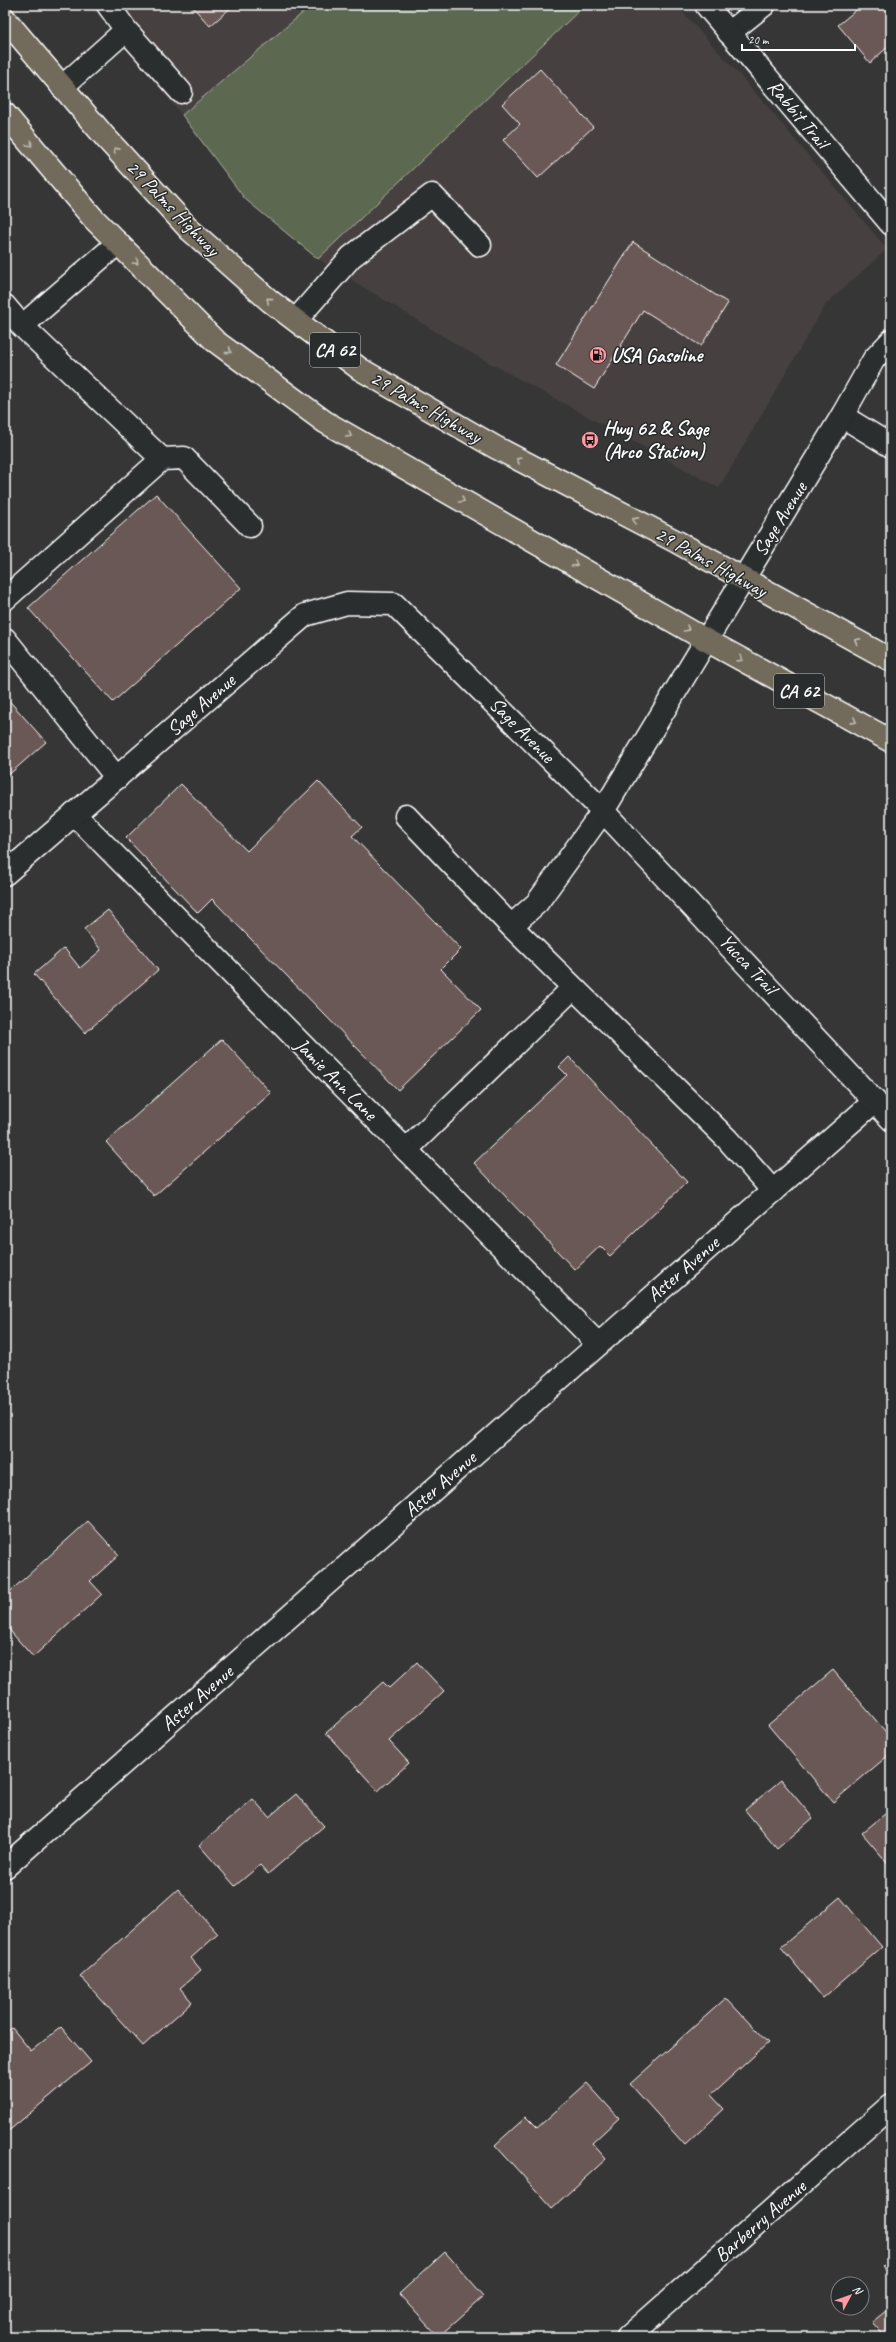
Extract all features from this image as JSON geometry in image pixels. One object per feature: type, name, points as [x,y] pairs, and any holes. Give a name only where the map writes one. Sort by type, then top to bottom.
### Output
[{"type":"main road","name":"29 Palms Highway","points":[[5,20],[62,87],[190,230],[270,301],[360,369],[461,428],[677,542],[742,580],[891,660]]},
{"type":"main road","name":"CA 62","points":[[5,114],[92,218],[215,341],[325,422],[706,640],[891,742]]},
{"type":"street","points":[[108,5],[126,30],[181,92]]},
{"type":"street","name":"Rabbit Trail","points":[[706,5],[891,224]]},
{"type":"street","points":[[729,33],[764,5]]},
{"type":"street","points":[[62,87],[126,30]]},
{"type":"street","points":[[296,320],[351,257],[432,195],[480,245]]},
{"type":"street","points":[[22,326],[118,243]]},
{"type":"street","points":[[5,306],[22,326],[162,459]]},
{"type":"street","name":"Sage Avenue","points":[[5,874],[305,615],[347,602],[394,604],[604,811],[842,416],[874,359],[891,341]]},
{"type":"street","points":[[842,416],[891,446]]},
{"type":"street","points":[[5,599],[162,459],[184,458],[250,526]]},
{"type":"street","points":[[5,639],[117,778]]},
{"type":"street","points":[[511,926],[537,903],[604,811]]},
{"type":"street","name":"Yucca Trail","points":[[604,811],[891,1119]]},
{"type":"street","name":"Jamie Ann Lane","points":[[74,814],[598,1344]]},
{"type":"street","points":[[406,816],[511,926],[727,1139],[773,1190]]},
{"type":"street","points":[[406,1150],[573,988]]},
{"type":"street","name":"Aster Avenue","points":[[5,1867],[875,1101]]},
{"type":"street","name":"Barberry Avenue","points":[[628,2337],[891,2105]]},
{"type":"shaded area","points":[[90,5],[317,5],[182,115]]},
{"type":"shaded area","points":[[585,5],[676,5],[753,90],[887,249],[826,304],[719,488],[464,349],[318,259]]},
{"type":"green space","points":[[312,5],[585,5],[318,259],[245,199],[182,115]]},
{"type":"building","points":[[191,5],[234,5],[210,26]]},
{"type":"building","points":[[862,5],[889,5],[891,8],[891,44],[870,63],[838,25]]},
{"type":"building","points":[[540,69],[593,127],[538,178],[503,140],[520,124],[502,104]]},
{"type":"building","points":[[633,242],[728,303],[701,346],[643,310],[594,389],[556,365]]},
{"type":"building","points":[[156,494],[241,588],[113,702],[28,608]]},
{"type":"building","points":[[5,696],[46,742],[5,778]]},
{"type":"building","points":[[318,781],[362,827],[352,836],[461,949],[441,969],[481,1010],[398,1090],[212,899],[198,913],[126,838],[181,784],[247,851]]},
{"type":"building","points":[[108,910],[158,970],[85,1033],[34,974],[64,948],[80,968],[101,950],[84,929]]},
{"type":"building","points":[[222,1039],[271,1093],[154,1196],[106,1142]]},
{"type":"building","points":[[569,1057],[687,1182],[610,1256],[600,1246],[575,1270],[474,1163],[567,1075],[559,1067]]},
{"type":"building","points":[[88,1521],[119,1555],[90,1581],[102,1594],[33,1657],[5,1625],[5,1596]]},
{"type":"building","points":[[417,1662],[444,1691],[389,1741],[409,1763],[378,1791],[326,1733],[383,1682],[389,1688]]},
{"type":"building","points":[[833,1670],[891,1738],[891,1753],[833,1802],[768,1725]]},
{"type":"building","points":[[781,1780],[813,1818],[777,1849],[745,1810]]},
{"type":"building","points":[[296,1794],[324,1826],[268,1874],[260,1865],[235,1886],[199,1845],[253,1799],[269,1817]]},
{"type":"building","points":[[891,1809],[891,1867],[862,1833]]},
{"type":"building","points":[[178,1889],[218,1934],[191,1958],[201,1970],[180,1988],[192,2002],[143,2046],[80,1976]]},
{"type":"building","points":[[840,1897],[882,1947],[823,1998],[781,1947]]},
{"type":"building","points":[[726,1998],[768,2043],[711,2095],[724,2109],[685,2145],[630,2084]]},
{"type":"building","points":[[61,2027],[91,2062],[5,2134],[5,2033],[12,2028],[31,2051]]},
{"type":"building","points":[[587,2083],[619,2118],[592,2143],[606,2159],[552,2208],[495,2145],[526,2117],[537,2128]]},
{"type":"building","points":[[445,2252],[484,2296],[438,2337],[399,2294]]},
{"type":"building","points":[[891,2261],[891,2276],[883,2267]]},
{"type":"building","points":[[891,2307],[891,2337],[885,2337],[872,2322]]},
{"type":"place","name":"USA Gasoline","points":[[598,355]]},
{"type":"place","name":"Hwy 62 & Sage (Arco Station)","points":[[590,440]]}]
